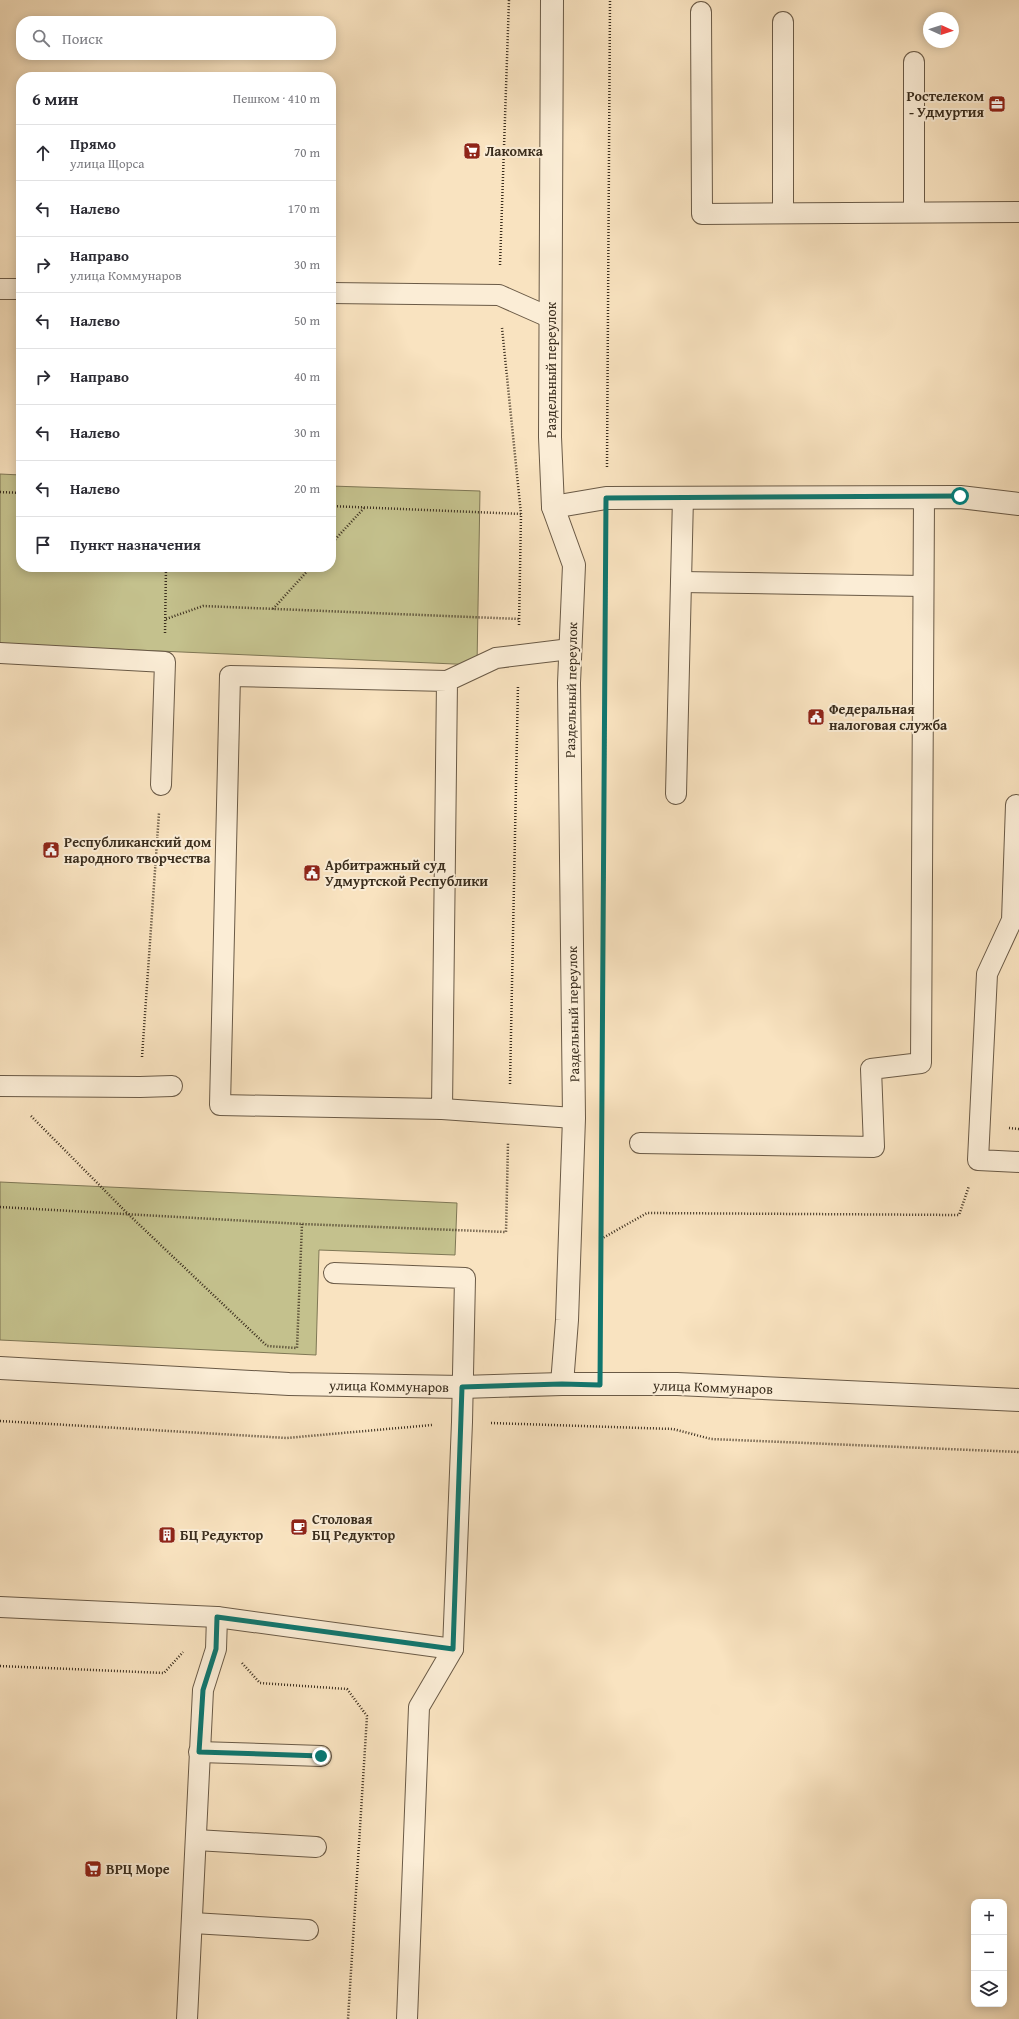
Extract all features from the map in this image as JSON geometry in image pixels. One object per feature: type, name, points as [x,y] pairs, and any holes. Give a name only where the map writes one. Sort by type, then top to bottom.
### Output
[{"type":"street","name":"Раздельный переулок","points":[[552,0],[550,437],[553,507],[574,565],[569,691],[574,1118],[567,1320],[562,1384]]},
{"type":"street","points":[[553,507],[606,498],[683,497],[960,496],[1019,504]]},
{"type":"street","name":"улица Коммунаров","points":[[0,1368],[289,1384],[462,1387],[562,1384],[677,1384],[1019,1400]]},
{"type":"lane","points":[[701,12],[702,214],[1019,212]]},
{"type":"lane","points":[[783,22],[783,213]]},
{"type":"lane","points":[[914,62],[914,212]]},
{"type":"lane","points":[[0,289],[16,289]]},
{"type":"lane","points":[[336,293],[499,295],[551,318]]},
{"type":"lane","points":[[676,794],[683,497]]},
{"type":"lane","points":[[640,1143],[874,1147],[871,1069],[921,1063],[924,497]]},
{"type":"lane","points":[[681,582],[923,586]]},
{"type":"lane","points":[[570,649],[496,658],[447,681],[230,676],[220,1105],[442,1109],[574,1118]]},
{"type":"lane","points":[[0,653],[165,662],[161,785]]},
{"type":"lane","points":[[442,1109],[447,681]]},
{"type":"lane","points":[[1016,805],[1015,920],[987,974],[978,1160],[1019,1162]]},
{"type":"lane","points":[[1,1086],[172,1086]]},
{"type":"lane","points":[[334,1273],[465,1278],[462,1422],[453,1649],[419,1706],[407,2019]]},
{"type":"lane","points":[[0,1607],[217,1617],[453,1649]]},
{"type":"lane","points":[[187,2019],[193,1923],[199,1752],[203,1690],[216,1649],[217,1617]]},
{"type":"lane","points":[[199,1752],[321,1756]]},
{"type":"lane","points":[[196,1840],[316,1847]]},
{"type":"lane","points":[[193,1923],[308,1930]]},
{"type":"path","points":[[0,1208],[127,1213],[302,1224],[506,1232],[521,514],[499,295],[509,0]]},
{"type":"path","points":[[604,888],[610,0]]},
{"type":"path","points":[[0,492],[16,492]]},
{"type":"path","points":[[336,506],[521,514],[553,507]]},
{"type":"path","points":[[336,538],[364,507]]},
{"type":"path","points":[[165,662],[166,572]]},
{"type":"path","points":[[272,609],[305,572]]},
{"type":"path","points":[[166,619],[203,606],[519,619]]},
{"type":"path","points":[[140,1087],[161,785]]},
{"type":"path","points":[[1,1086],[127,1213],[267,1346],[296,1348],[302,1224]]},
{"type":"path","points":[[601,1239],[647,1213],[959,1215],[978,1160]]},
{"type":"path","points":[[601,1232],[601,1247]]},
{"type":"path","points":[[600,1385],[601,1278]]},
{"type":"path","points":[[0,1421],[287,1438],[462,1422],[673,1429],[711,1439],[1019,1452]]},
{"type":"shaded area","points":[[0,474],[16,475],[16,572],[336,572],[336,486],[480,491],[477,665],[0,644]]},
{"type":"shaded area","points":[[0,1182],[457,1203],[455,1255],[319,1250],[316,1355],[0,1340]]},
{"type":"place","name":"Ростелеком - Удмуртия","points":[[997,104]]},
{"type":"place","name":"Лакомка","points":[[472,151]]},
{"type":"place","name":"Федеральная налоговая служба","points":[[816,717]]},
{"type":"place","name":"Республиканский дом народного творчества","points":[[51,850]]},
{"type":"place","name":"Арбитражный суд Удмуртской Республики","points":[[312,873]]},
{"type":"place","name":"Столовая БЦ Редуктор","points":[[299,1527]]},
{"type":"place","name":"БЦ Редуктор","points":[[167,1535]]},
{"type":"place","name":"ВРЦ Море","points":[[93,1869]]},
{"type":"route","points":[[321,1756],[199,1752],[203,1690],[216,1649],[217,1617],[453,1649],[462,1422],[462,1387],[562,1384],[600,1385],[606,498],[960,496]]}]
